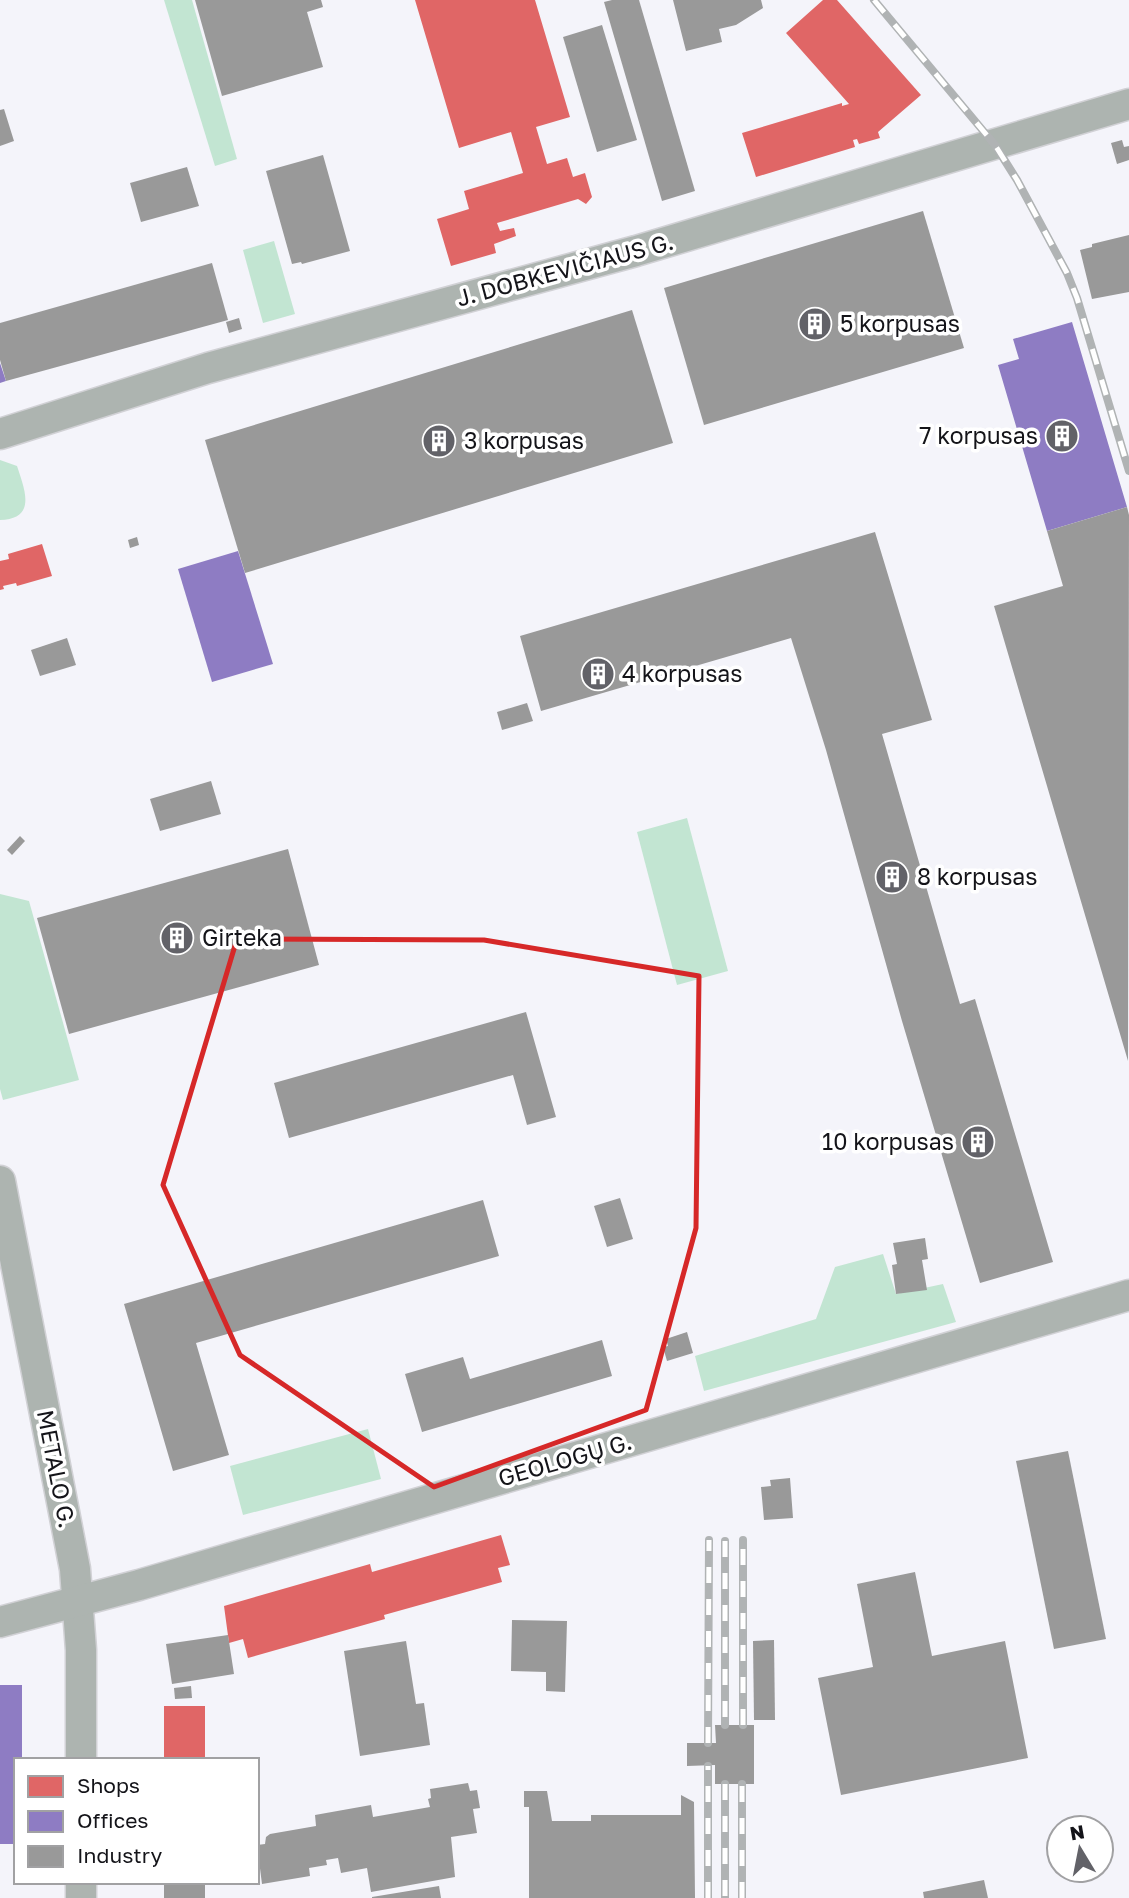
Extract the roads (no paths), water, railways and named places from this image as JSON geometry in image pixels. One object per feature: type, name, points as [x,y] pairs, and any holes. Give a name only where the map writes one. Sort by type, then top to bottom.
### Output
[{"type":"street","name":"J. DOBKEVIČIAUS G.","points":[[0,434],[208,368],[636,251],[1129,104]]},
{"type":"street","name":"METALO G.","points":[[0,1181],[75,1569],[81,1650],[81,1758]]},
{"type":"street","name":"GEOLOGŲ G.","points":[[0,1622],[78,1602],[1129,1295]]},
{"type":"railway","points":[[874,0],[995,145],[1017,180],[1067,273],[1077,298],[1129,471]]},
{"type":"railway","points":[[708,1743],[709,1540]]},
{"type":"railway","points":[[743,1540],[743,1725]]},
{"type":"railway","points":[[725,1541],[725,1725]]},
{"type":"railway","points":[[708,1766],[708,1898]]},
{"type":"railway","points":[[725,1784],[725,1898]]},
{"type":"railway","points":[[742,1784],[742,1898]]},
{"type":"place","name":"5 korpusas","points":[[815,324]]},
{"type":"place","name":"7 korpusas","points":[[1062,436]]},
{"type":"place","name":"3 korpusas","points":[[439,441]]},
{"type":"place","name":"4 korpusas","points":[[598,674]]},
{"type":"place","name":"8 korpusas","points":[[892,877]]},
{"type":"place","name":"Girteka","points":[[177,938]]},
{"type":"place","name":"10 korpusas","points":[[978,1142]]}]
